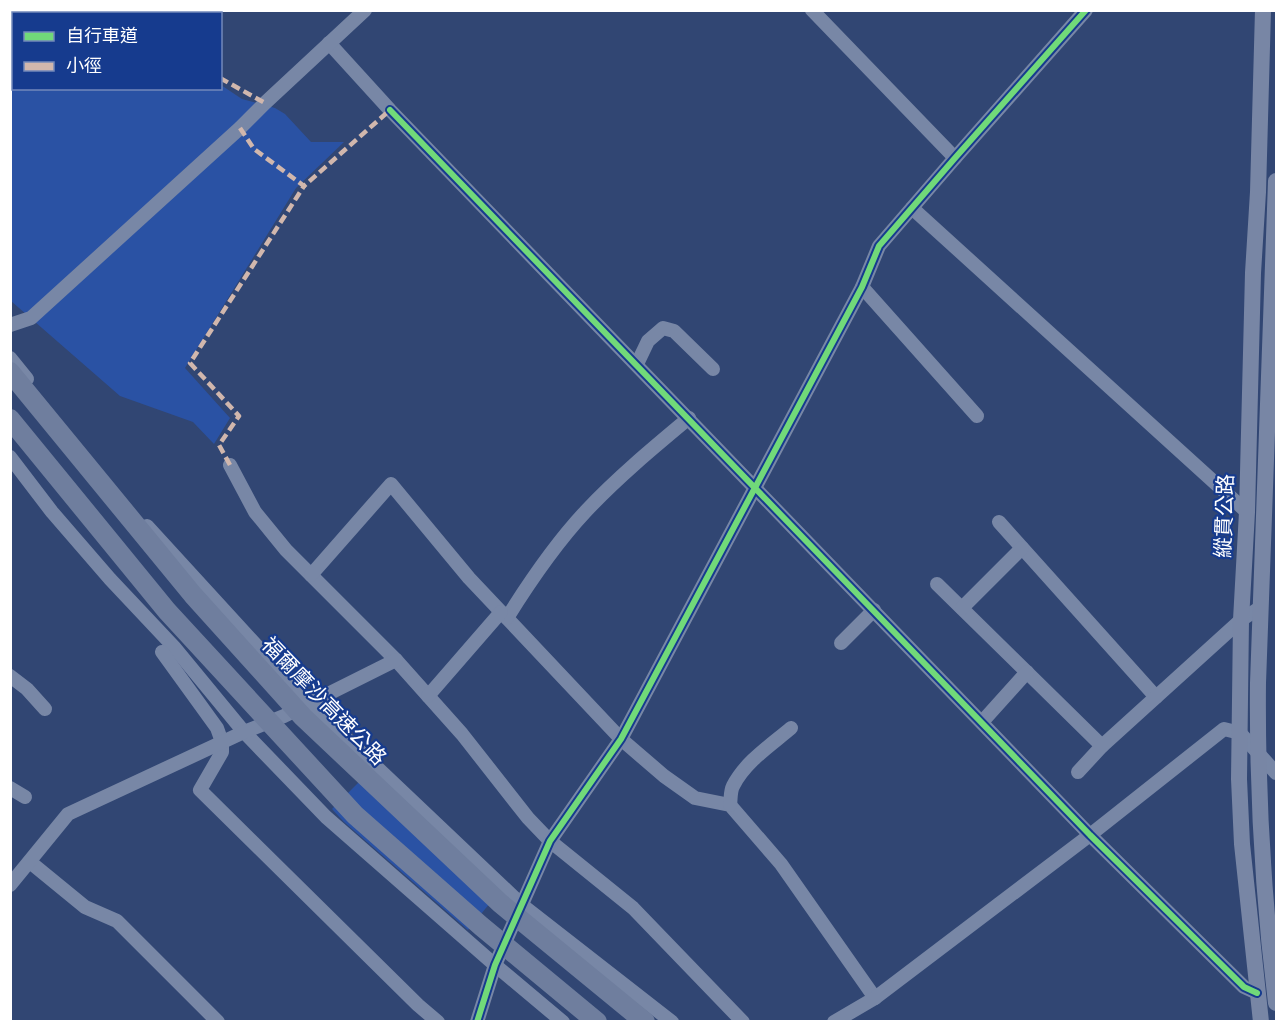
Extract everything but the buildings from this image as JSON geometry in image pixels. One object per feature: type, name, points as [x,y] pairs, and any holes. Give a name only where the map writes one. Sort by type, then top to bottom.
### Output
[{"type":"highway","name":"福爾摩沙高速公路","points":[[10,372],[193,595],[303,717],[500,903],[645,1022]]},
{"type":"highway","points":[[10,419],[167,611],[355,814],[481,926],[597,1022]]},
{"type":"main road","name":"縱貫公路","points":[[1261,1022],[1242,844],[1239,779],[1241,620],[1247,512],[1263,10]]},
{"type":"main road","name":"縱貫公路","points":[[1276,181],[1258,683],[1258,754],[1266,920],[1276,1003]]},
{"type":"street","points":[[10,325],[31,318],[265,103],[332,46],[365,10]]},
{"type":"street","points":[[812,10],[955,158]]},
{"type":"street","points":[[477,1022],[495,965],[550,841],[621,739],[862,287],[879,246],[1086,10]]},
{"type":"street","points":[[332,46],[390,110],[1090,835],[1244,987],[1257,993]]},
{"type":"street","points":[[1258,192],[1276,192]]},
{"type":"street","points":[[912,208],[1247,512]]},
{"type":"street","points":[[862,287],[977,416]]},
{"type":"street","points":[[637,364],[648,341],[663,328],[674,331],[713,369]]},
{"type":"street","points":[[10,358],[128,506],[310,704],[522,905],[672,1022]]},
{"type":"street","points":[[428,696],[504,615],[584,513],[619,477],[688,418]]},
{"type":"street","points":[[10,457],[59,520],[110,579],[174,646],[244,732],[326,817],[563,1022]]},
{"type":"street","points":[[230,465],[255,512],[286,550],[396,660],[462,734],[528,818],[550,841],[633,908],[743,1022]]},
{"type":"street","points":[[311,575],[390,484],[469,578],[621,739],[664,776],[695,798],[730,805],[781,864],[875,998]]},
{"type":"street","points":[[999,522],[1156,697]]},
{"type":"street","points":[[962,608],[1022,548]]},
{"type":"street","points":[[937,584],[1102,746]]},
{"type":"street","points":[[1078,772],[1102,746],[1241,620],[1261,607]]},
{"type":"street","points":[[841,643],[874,610]]},
{"type":"street","points":[[162,652],[217,728],[222,742],[222,752],[200,790],[438,1022]]},
{"type":"street","points":[[10,885],[68,814],[244,732],[310,704],[396,660]]},
{"type":"street","points":[[982,722],[1027,672]]},
{"type":"street","points":[[10,676],[27,689],[45,710]]},
{"type":"street","points":[[730,805],[732,788],[750,764],[790,728]]},
{"type":"street","points":[[834,1022],[875,998],[1090,835],[1224,729],[1240,733],[1276,773]]},
{"type":"street","points":[[10,788],[25,797]]},
{"type":"street","points":[[30,862],[85,907],[117,921],[218,1022]]},
{"type":"shaded area","points":[[17,10],[168,10],[169,12],[13,12]]},
{"type":"shaded area","points":[[11,13],[12,90],[222,90],[222,86],[242,99],[275,108],[285,114],[311,142],[344,142],[296,188],[185,368],[230,418],[214,444],[193,422],[120,396],[11,301]]},
{"type":"shaded area","points":[[371,770],[499,892],[468,930],[332,809]]},
{"type":"marked path","points":[[222,79],[265,103]]},
{"type":"marked path","points":[[240,128],[254,149],[304,186],[390,110]]},
{"type":"marked path","points":[[230,465],[219,445],[239,416],[190,363],[304,186]]},
{"type":"cycle path","points":[[477,1022],[495,965],[550,841],[621,739],[862,287],[879,246],[1086,10]]},
{"type":"cycle path","points":[[390,110],[1090,835],[1244,987],[1257,993]]}]
